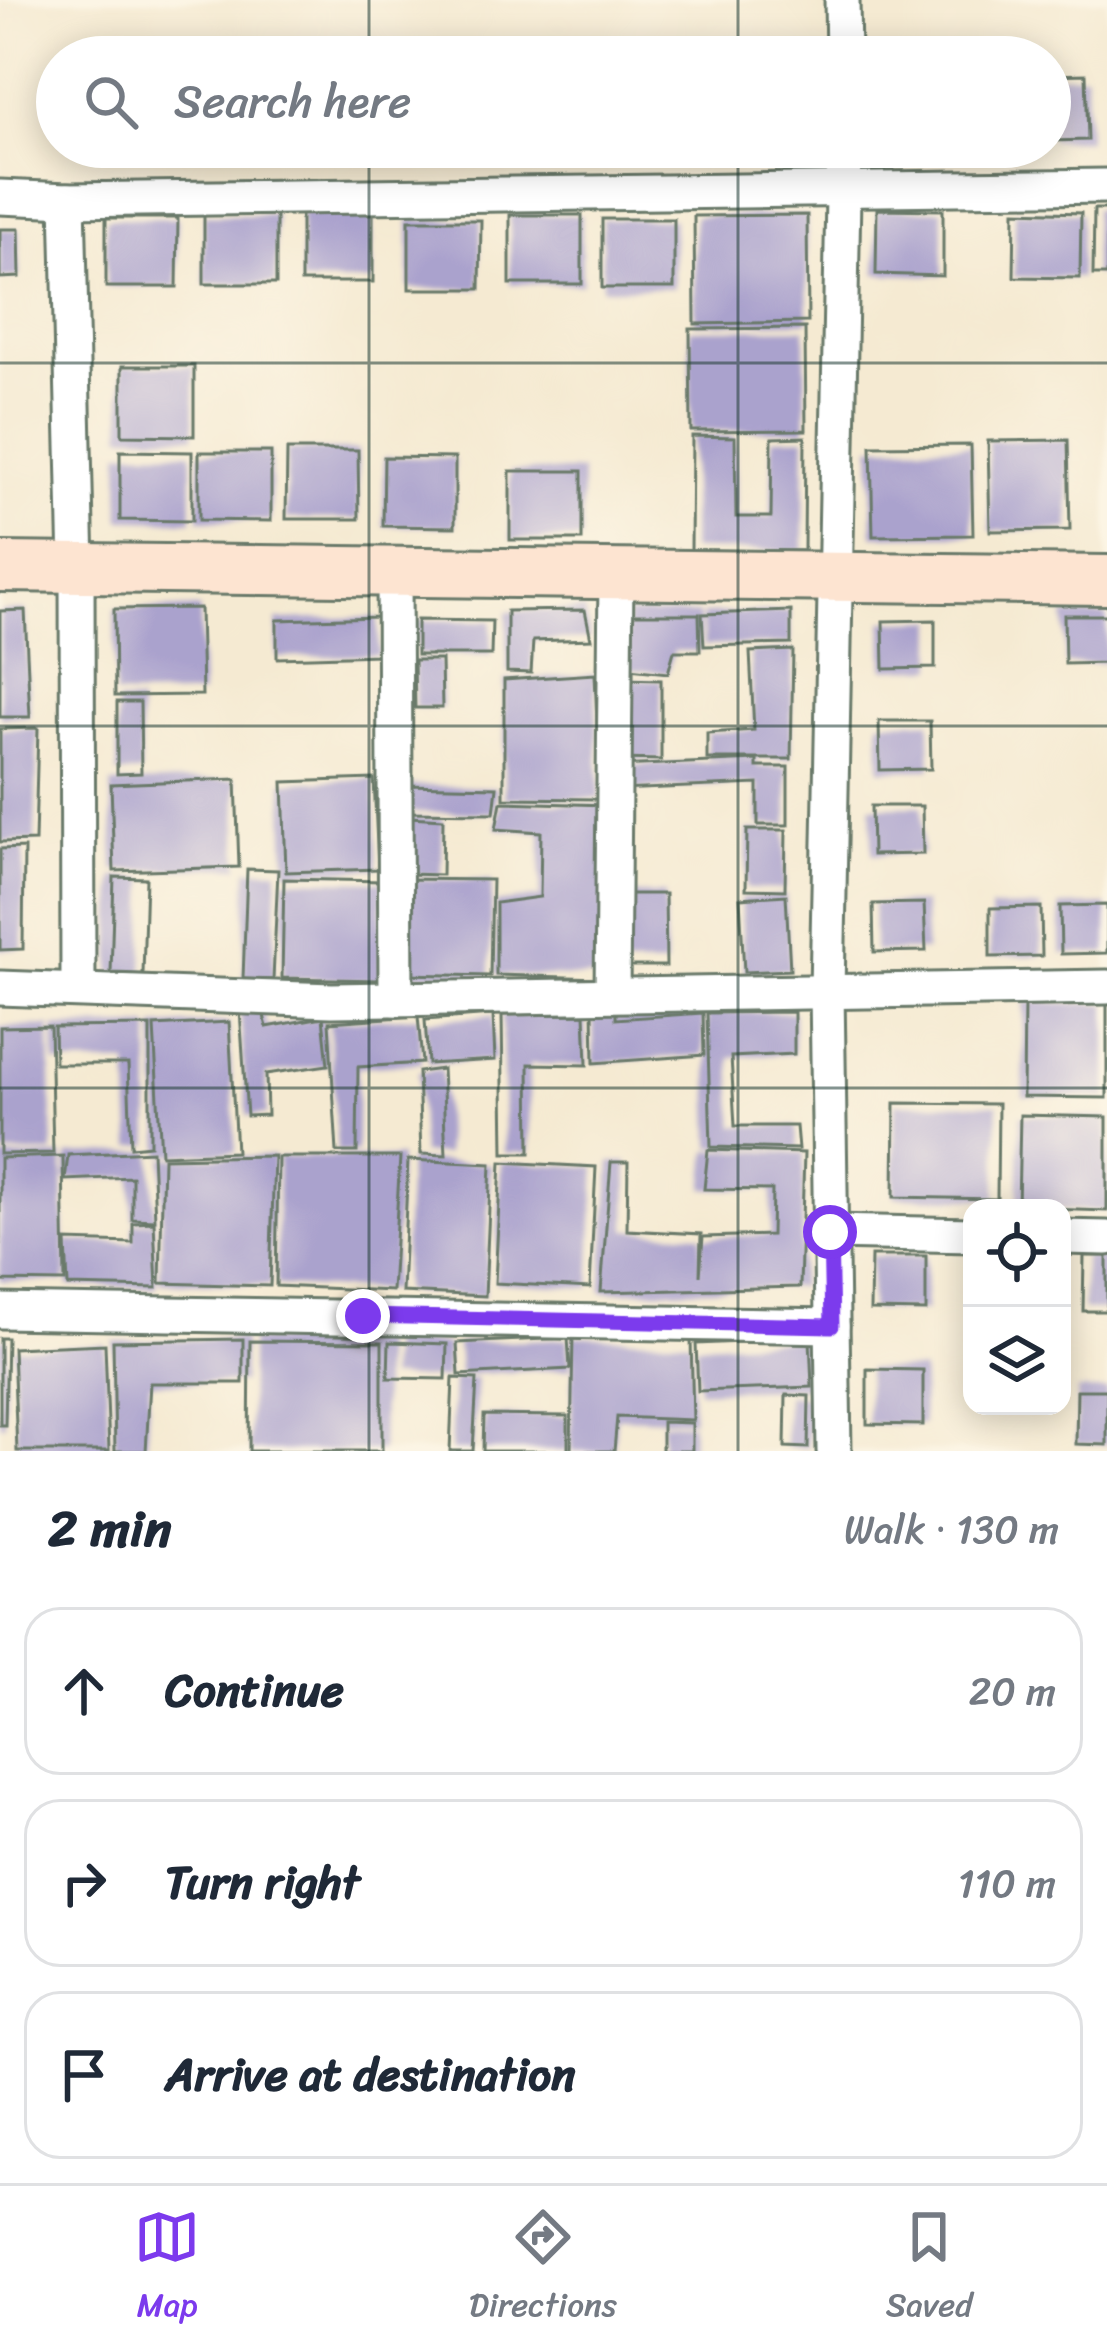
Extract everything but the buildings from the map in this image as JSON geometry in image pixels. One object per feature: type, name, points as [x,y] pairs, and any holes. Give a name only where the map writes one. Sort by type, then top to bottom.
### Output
[{"type":"main road","points":[[0,567],[1107,580]]},
{"type":"street","points":[[842,0],[843,36]]},
{"type":"street","points":[[834,1451],[827,991],[844,168]]},
{"type":"street","points":[[0,197],[68,200],[1107,186]]},
{"type":"street","points":[[68,200],[77,568],[78,988]]},
{"type":"street","points":[[394,572],[396,999]]},
{"type":"street","points":[[612,994],[616,574]]},
{"type":"street","points":[[0,988],[223,998],[396,999],[1107,987]]},
{"type":"street","points":[[830,1232],[963,1235]]},
{"type":"street","points":[[1071,1237],[1107,1238]]},
{"type":"street","points":[[0,1311],[832,1326]]},
{"type":"route","points":[[363,1316],[832,1326],[830,1232]]}]
